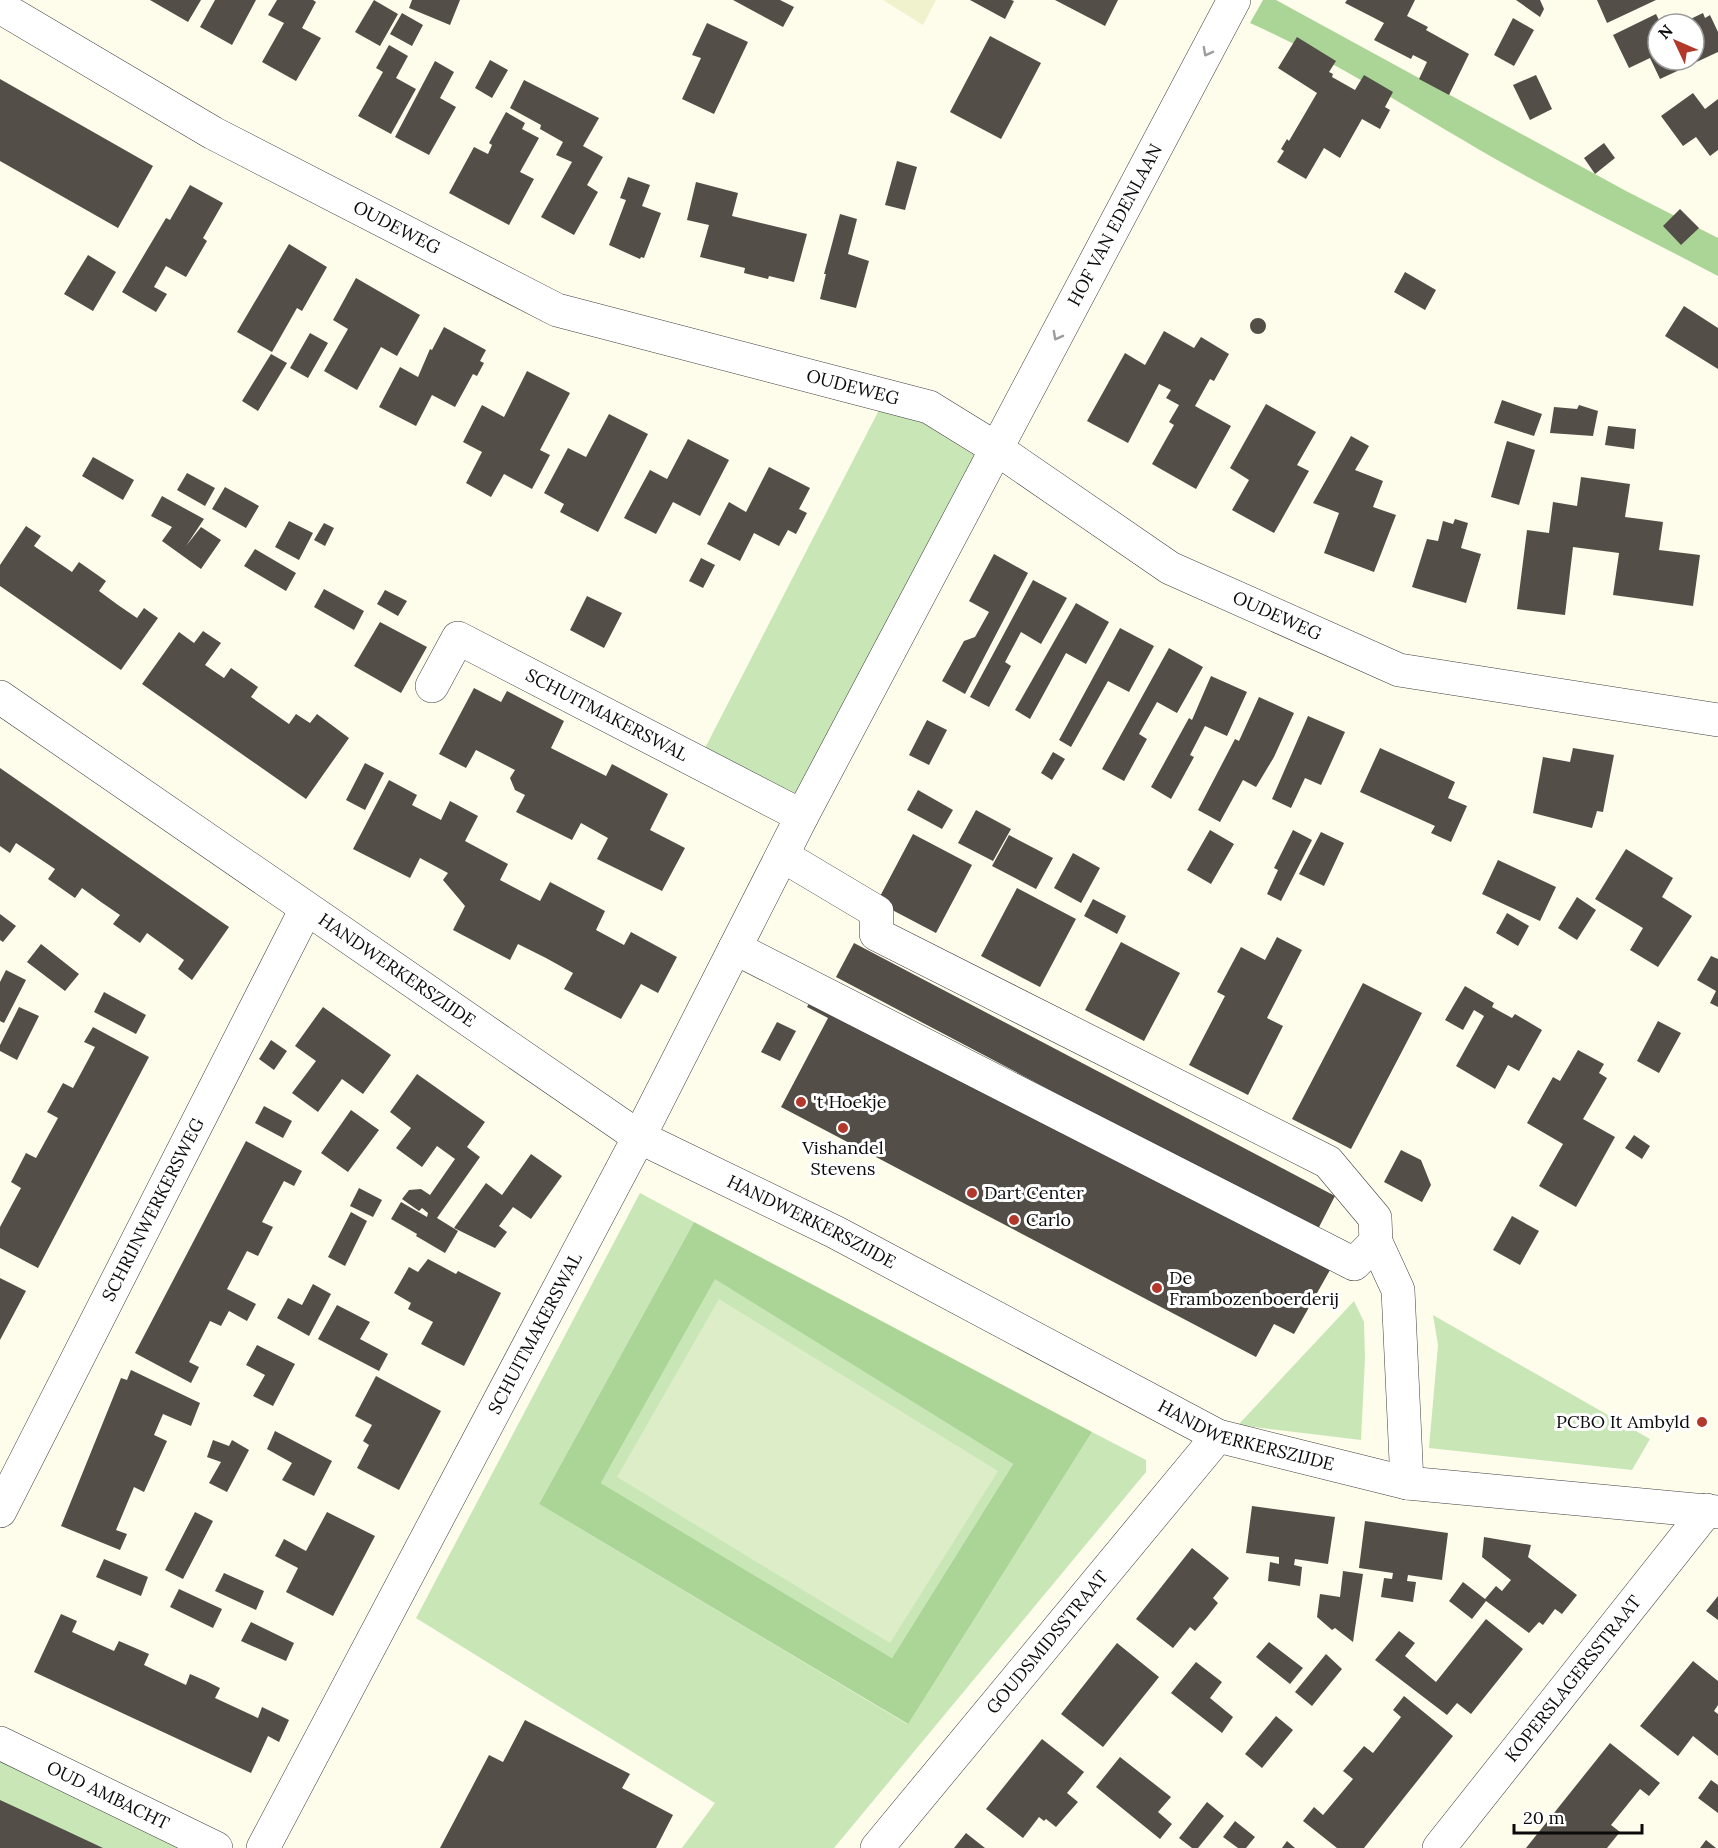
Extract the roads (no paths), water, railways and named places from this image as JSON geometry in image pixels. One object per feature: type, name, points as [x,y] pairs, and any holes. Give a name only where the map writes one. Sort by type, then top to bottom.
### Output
[{"type":"street","name":"HOF VAN EDENLAAN","points":[[997,449],[1234,0]]},
{"type":"street","name":"OUDEWEG","points":[[0,7],[213,133],[557,310],[929,407],[997,449],[1170,568],[1399,670],[1718,720]]},
{"type":"street","name":"SCHUITMAKERSWAL","points":[[263,1848],[639,1137],[802,816],[997,449]]},
{"type":"street","name":"SCHUITMAKERSWAL","points":[[432,686],[458,638],[802,816]]},
{"type":"street","name":"HANDWERKERSZIJDE","points":[[0,697],[639,1137],[835,1232],[1218,1436],[1407,1483],[1712,1511]]},
{"type":"street","points":[[783,856],[877,912],[876,934],[1328,1162],[1375,1218],[1376,1242],[1398,1290],[1407,1483]]},
{"type":"street","name":"SCHRIJNWERKERSWEG","points":[[0,1511],[306,909]]},
{"type":"street","points":[[735,948],[1354,1264],[1376,1242]]},
{"type":"street","name":"GOUDSMIDSSTRAAT","points":[[877,1848],[1218,1436]]},
{"type":"street","name":"KOPERSLAGERSSTRAAT","points":[[1439,1848],[1712,1511]]},
{"type":"street","name":"OUD AMBACHT","points":[[0,1743],[216,1848]]},
{"type":"place","name":"'t Hoekje","points":[[801,1102]]},
{"type":"place","name":"Vishandel Stevens","points":[[843,1128]]},
{"type":"place","name":"Dart Center","points":[[972,1193]]},
{"type":"place","name":"Carlo","points":[[1014,1220]]},
{"type":"place","name":"De Frambozenboerderij","points":[[1157,1288]]},
{"type":"place","name":"PCBO It Ambyld","points":[[1702,1422]]}]
